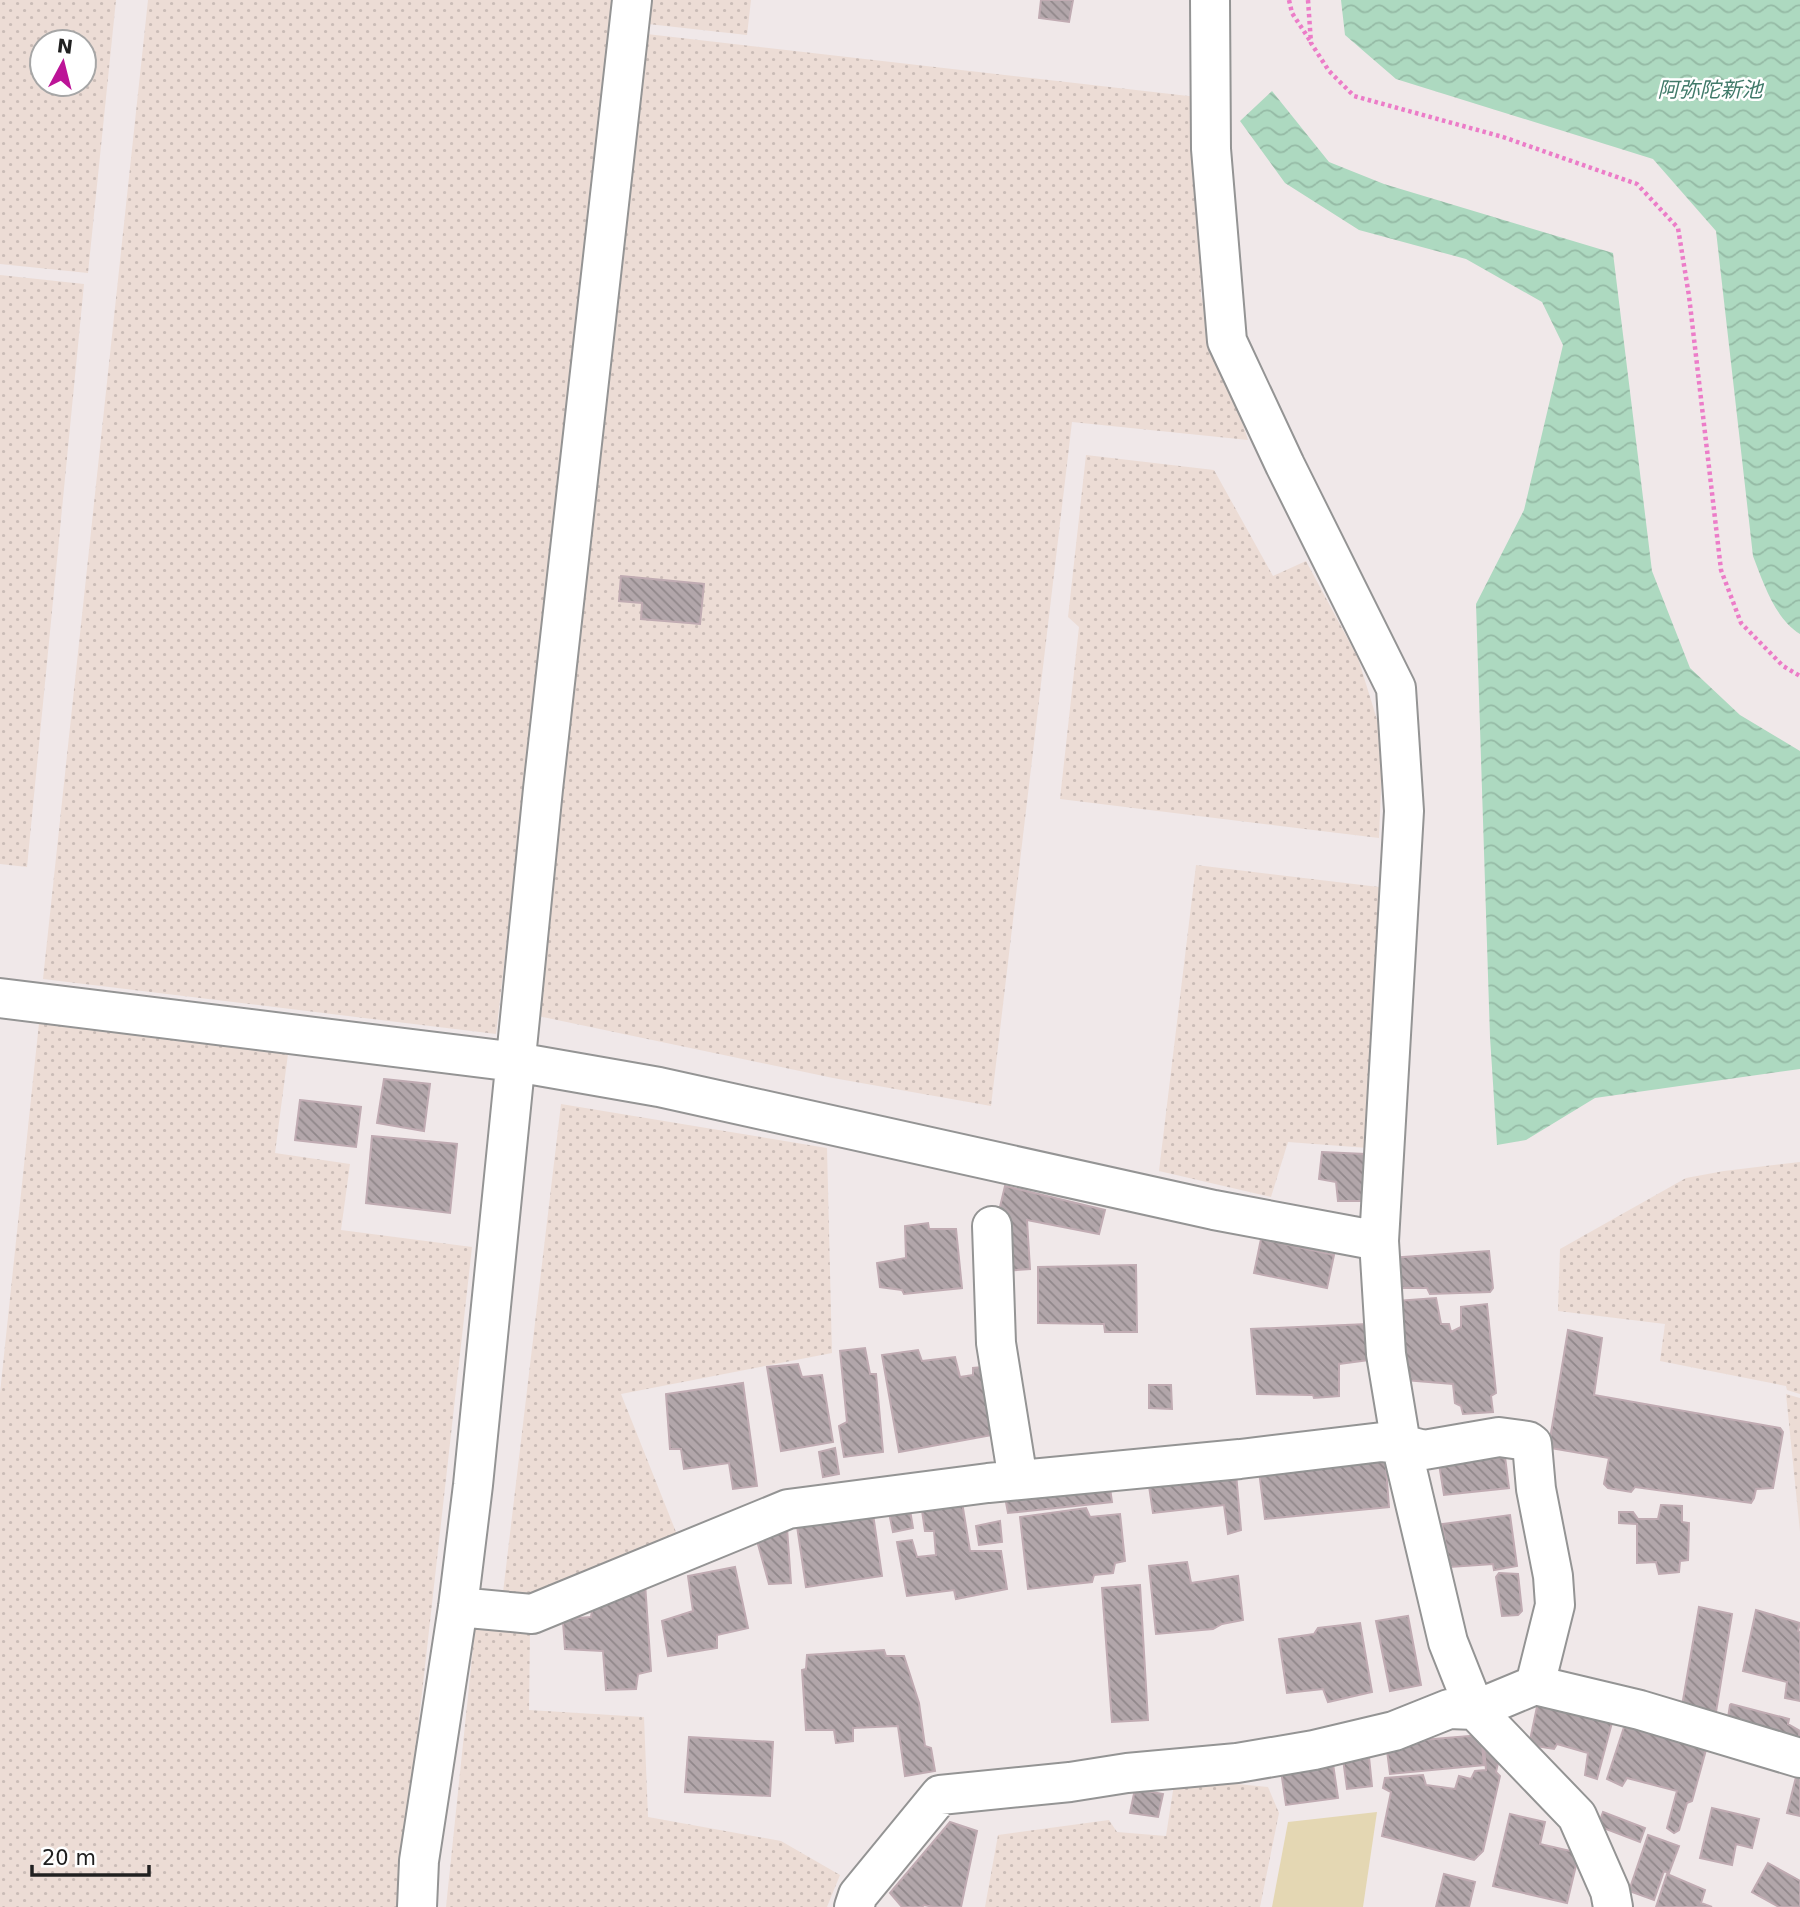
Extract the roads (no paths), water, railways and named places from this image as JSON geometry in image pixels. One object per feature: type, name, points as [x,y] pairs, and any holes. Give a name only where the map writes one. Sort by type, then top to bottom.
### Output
[{"type":"street","points":[[417,1907],[419,1861],[458,1607],[473,1485],[543,789],[632,0]]},
{"type":"street","points":[[1210,0],[1211,149],[1227,341],[1285,465],[1396,688],[1404,811],[1379,1241],[1386,1354],[1401,1444],[1448,1642],[1475,1710],[1577,1816],[1610,1891],[1613,1907]]},
{"type":"street","points":[[0,998],[516,1062],[659,1087],[1214,1210],[1379,1241]]},
{"type":"street","points":[[992,1226],[996,1343],[1018,1480]]},
{"type":"street","points":[[458,1607],[532,1614],[788,1508],[1018,1480],[1382,1442],[1424,1450],[1499,1437],[1528,1441],[1532,1444],[1536,1489],[1553,1576],[1555,1605],[1535,1685]]},
{"type":"street","points":[[853,1907],[858,1895],[940,1795],[1237,1763],[1314,1750],[1394,1731],[1449,1709],[1475,1710],[1535,1685],[1640,1710],[1800,1758]]},
{"type":"water","name":"阿弥陀新池","points":[[1341,0],[1800,0],[1800,634],[1777,610],[1753,556],[1716,231],[1653,159],[1396,79],[1345,35]]},
{"type":"water","points":[[1272,91],[1329,162],[1384,184],[1613,253],[1652,571],[1690,668],[1740,715],[1800,751],[1800,1069],[1595,1098],[1526,1140],[1497,1145],[1490,1037],[1476,604],[1524,510],[1563,345],[1542,302],[1466,259],[1359,230],[1285,183],[1240,121]]}]
